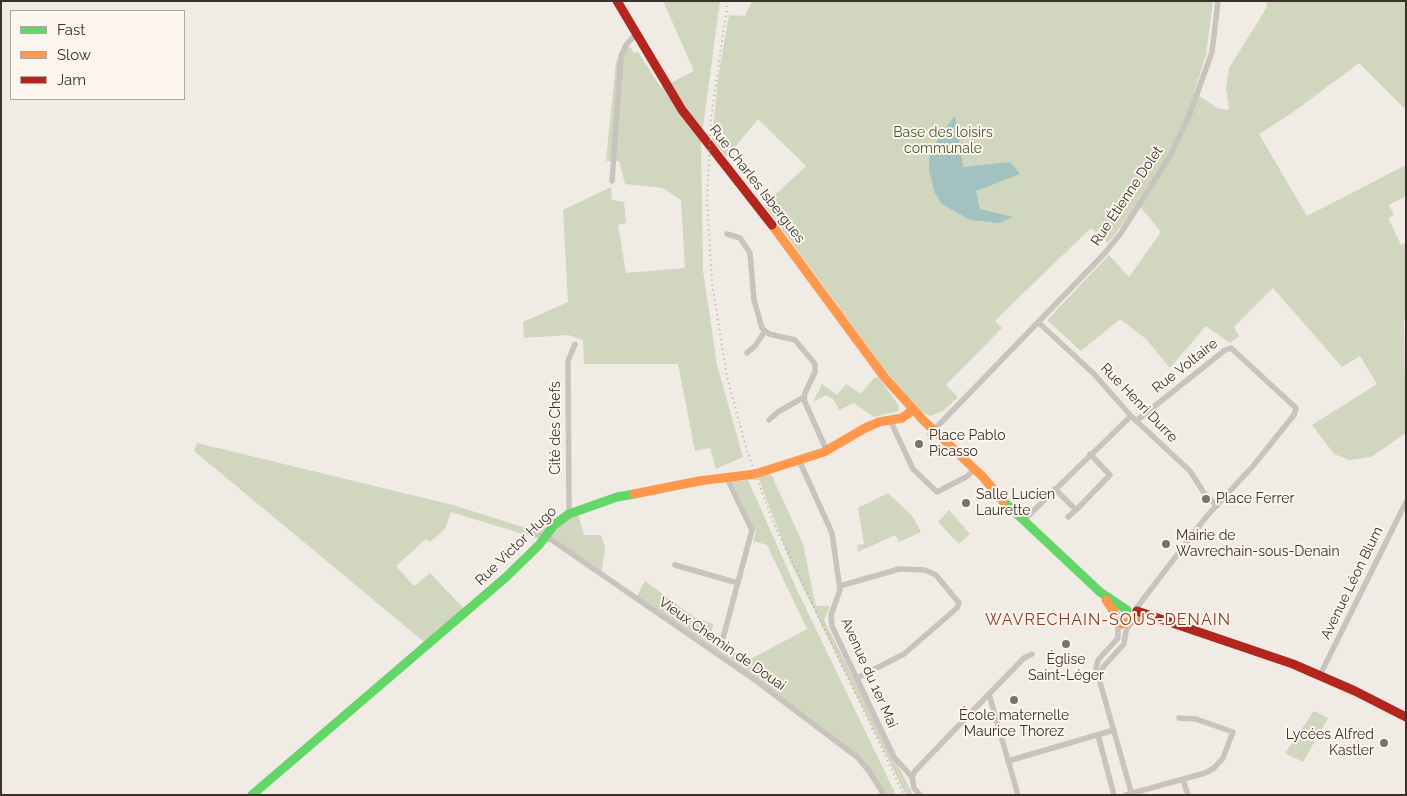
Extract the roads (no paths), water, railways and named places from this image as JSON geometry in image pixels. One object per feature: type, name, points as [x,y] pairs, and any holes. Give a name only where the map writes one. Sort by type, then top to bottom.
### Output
[{"type":"main road","name":"Rue Charles Isbergues","points":[[617,1],[682,110],[759,208],[911,412],[1100,592],[1133,614],[1147,614],[1293,664],[1320,675],[1406,717]]},
{"type":"main road","name":"Rue Victor Hugo","points":[[252,795],[505,578],[537,548],[554,525],[569,514],[617,497],[699,481],[752,475],[827,451],[866,428],[902,418],[911,412]]},
{"type":"main road","name":"Rue Charles Isbergues","points":[[1100,592],[1117,619]]},
{"type":"main road","points":[[1117,619],[1120,611],[1133,614]]},
{"type":"street","name":"Rue Étienne Dolet","points":[[931,432],[1111,246],[1172,152],[1189,116],[1211,57],[1218,1]]},
{"type":"street","points":[[612,181],[622,56],[626,45],[636,34]]},
{"type":"street","points":[[727,234],[740,238],[750,253],[754,300],[765,332],[796,340],[814,362],[815,372],[804,397],[778,412],[769,420]]},
{"type":"street","name":"Rue Henri Durre","points":[[1038,322],[1090,370],[1131,416],[1190,471],[1204,492],[1217,506]]},
{"type":"street","points":[[747,353],[756,346],[765,332]]},
{"type":"street","name":"Cité des Chefs","points":[[569,514],[568,361],[575,344]]},
{"type":"street","name":"Rue Voltaire","points":[[1100,680],[1103,667],[1124,644],[1126,631],[1133,614],[1217,506],[1294,415],[1296,408],[1236,350],[1229,348],[1136,421]]},
{"type":"street","points":[[804,397],[827,451]]},
{"type":"street","points":[[1024,520],[1131,416]]},
{"type":"street","points":[[890,420],[913,469],[935,491],[939,492],[974,471]]},
{"type":"street","points":[[1068,517],[1110,475],[1090,454]]},
{"type":"street","name":"Avenue du 1er Mai","points":[[798,460],[832,530],[840,586],[831,623],[894,757],[912,777],[914,788],[920,795]]},
{"type":"street","points":[[723,638],[752,530],[727,478]]},
{"type":"street","points":[[1055,489],[1076,510]]},
{"type":"street","name":"Avenue Léon Blum","points":[[1320,675],[1406,502]]},
{"type":"street","name":"Vieux Chemin de Douai","points":[[530,532],[546,536],[737,666],[863,763],[884,795]]},
{"type":"street","points":[[675,566],[738,583]]},
{"type":"street","points":[[840,586],[900,569],[925,570],[936,575],[959,603],[957,608],[904,654],[857,678]]},
{"type":"street","points":[[1117,619],[1118,638],[1096,664],[1130,794],[1205,773],[1219,763],[1225,755],[1233,732],[1196,719],[1179,718]]},
{"type":"street","points":[[912,777],[915,771],[1024,658],[1032,654]]},
{"type":"street","points":[[989,694],[1018,795]]},
{"type":"street","points":[[1008,762],[1114,730]]},
{"type":"street","points":[[1098,735],[1114,795]]},
{"type":"street","points":[[1183,780],[1188,795]]},
{"type":"water","points":[[955,115],[963,167],[1010,162],[1020,174],[976,191],[980,209],[1013,217],[999,223],[970,220],[942,204],[935,193],[929,171],[929,158],[938,139]]},
{"type":"railway","points":[[728,1],[711,118],[707,200],[712,283],[727,377],[747,451],[774,524],[904,795]]},
{"type":"place","name":"Place Pablo Picasso","points":[[919,444]]},
{"type":"place","name":"Place Ferrer","points":[[1206,499]]},
{"type":"place","name":"Salle Lucien Laurette","points":[[966,503]]},
{"type":"place","name":"Mairie de Wavrechain-sous-Denain","points":[[1166,544]]},
{"type":"place","name":"Église Saint-Léger","points":[[1066,644]]},
{"type":"place","name":"École maternelle Maurice Thorez","points":[[1014,700]]},
{"type":"place","name":"Lycées Alfred Kastler","points":[[1384,743]]},
{"type":"district","name":"WAVRECHAIN-SOUS-DENAIN","points":[[1108,620]]},
{"type":"park label","name":"Base des loisirs communale","points":[[943,142]]}]
